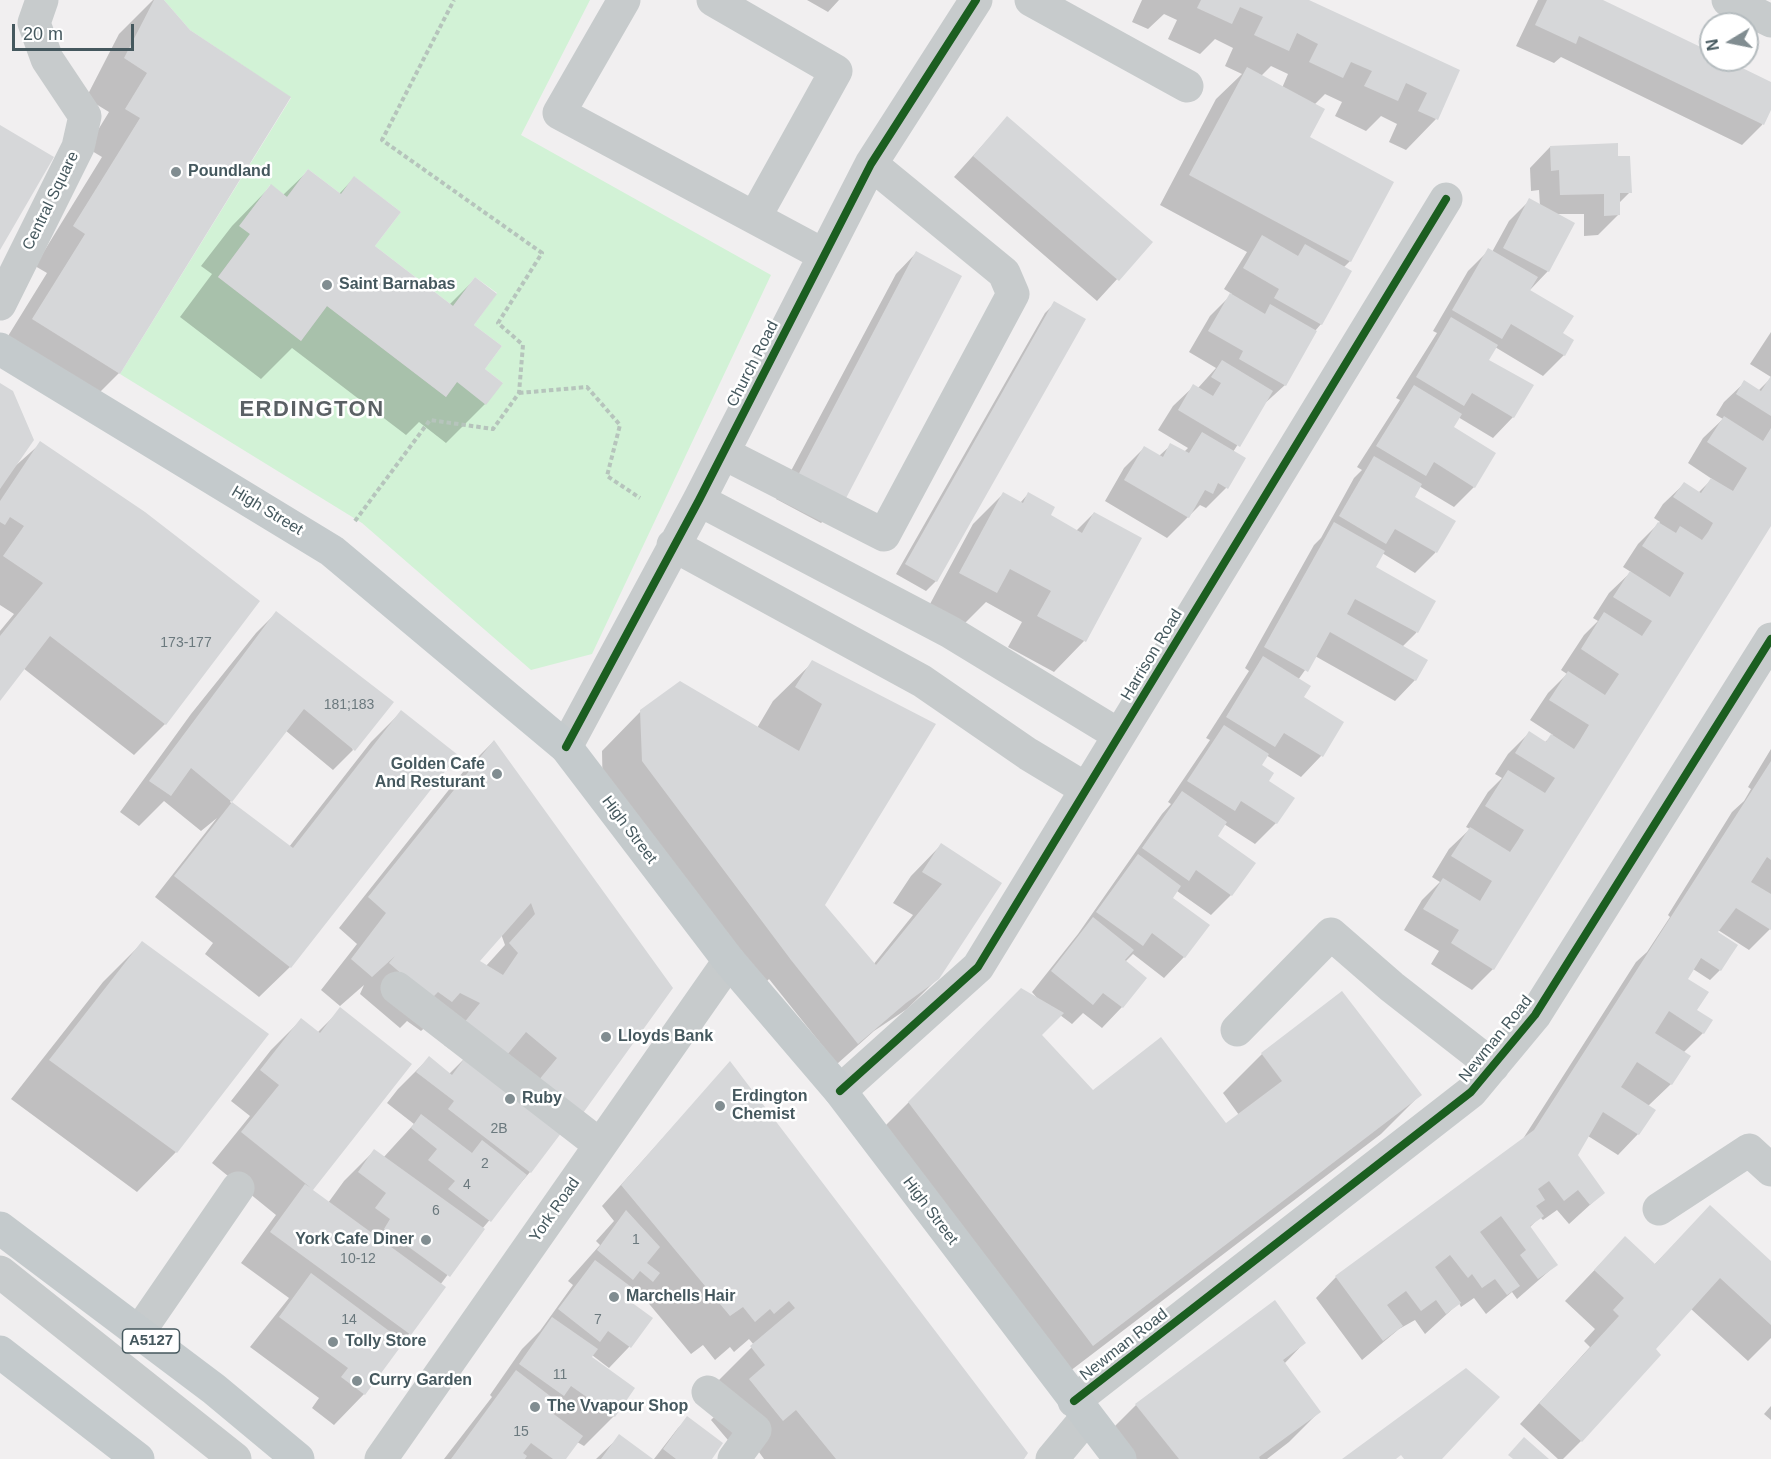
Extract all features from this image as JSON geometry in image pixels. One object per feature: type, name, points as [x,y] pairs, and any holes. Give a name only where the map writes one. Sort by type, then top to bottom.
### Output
[{"type":"main road","name":"High Street","points":[[0,349],[332,550],[566,747],[729,961],[840,1091],[1120,1459]]},
{"type":"main road","name":"A5127","points":[[0,1228],[214,1389],[298,1459]]},
{"type":"main road","points":[[0,1352],[138,1459]]},
{"type":"street","name":"Central Square","points":[[0,304],[78,147],[85,116],[47,59],[34,23],[42,0]]},
{"type":"street","points":[[624,0],[559,113],[824,255]]},
{"type":"street","points":[[713,0],[836,70],[755,217]]},
{"type":"street","name":"Church Road","points":[[566,747],[699,500],[871,164],[976,0]]},
{"type":"street","points":[[1031,0],[1187,86]]},
{"type":"street","points":[[1728,0],[1771,21]]},
{"type":"street","points":[[723,453],[884,535],[1013,294],[1004,273],[871,164]]},
{"type":"street","name":"Harrison Road","points":[[840,1091],[978,967],[1446,199]]},
{"type":"street","points":[[699,500],[950,632],[1119,735]]},
{"type":"street","points":[[673,545],[922,681],[1028,754],[1086,789]]},
{"type":"street","name":"Newman Road","points":[[1052,1459],[1080,1409],[1472,1092],[1535,1016],[1771,639]]},
{"type":"street","points":[[1238,1030],[1331,934],[1401,994],[1493,1066]]},
{"type":"street","name":"York Road","points":[[381,1459],[729,961]]},
{"type":"street","points":[[397,988],[600,1145]]},
{"type":"street","points":[[1659,1209],[1749,1150],[1771,1170]]},
{"type":"street","points":[[139,1332],[238,1188]]},
{"type":"street","points":[[0,1272],[235,1459]]},
{"type":"street","points":[[708,1392],[755,1430],[734,1459]]},
{"type":"path","points":[[332,550],[430,420],[493,429],[519,393],[523,345],[498,322],[542,253],[382,140],[454,0]]},
{"type":"path","points":[[519,393],[587,387],[620,424],[607,476],[640,498]]},
{"type":"green space","points":[[164,0],[590,0],[521,135],[771,275],[592,654],[531,670],[362,523],[120,374],[291,98],[190,30]],"holes":[[[308,169],[341,194],[355,177],[401,212],[375,246],[453,306],[475,277],[497,293],[474,325],[502,346],[485,369],[503,383],[457,382],[446,397],[327,306],[301,341],[218,277],[250,234],[240,226],[270,185],[287,197]]]},
{"type":"building","name":"Poundland","points":[[154,0],[164,0],[190,30],[291,97],[120,374],[32,319],[85,234],[73,226],[140,118],[125,109],[147,73],[124,58]]},
{"type":"building","points":[[1201,0],[1309,0],[1460,70],[1438,120],[1418,111],[1427,93],[1406,83],[1398,101],[1364,86],[1372,71],[1351,62],[1343,78],[1309,62],[1318,44],[1297,33],[1289,51],[1254,35],[1263,17],[1240,7],[1232,24],[1197,8]]},
{"type":"building","points":[[1547,0],[1603,0],[1699,46],[1699,72],[1751,72],[1771,82],[1771,110],[1764,125],[1579,36],[1576,44],[1535,25]]},
{"type":"building","points":[[1247,67],[1325,109],[1310,137],[1394,182],[1351,262],[1189,175]]},
{"type":"building","points":[[1007,116],[1153,242],[1119,281],[973,156]]},
{"type":"building","points":[[0,125],[54,157],[0,250]]},
{"type":"building","points":[[1618,143],[1618,156],[1630,156],[1632,193],[1620,193],[1620,215],[1604,216],[1604,194],[1560,195],[1559,170],[1551,171],[1550,146]]},
{"type":"building","name":"Saint Barnabas","points":[[308,169],[341,194],[354,176],[401,212],[375,246],[453,306],[475,277],[497,294],[474,325],[502,346],[485,369],[503,383],[486,405],[457,382],[446,397],[327,306],[301,341],[218,277],[250,234],[239,226],[271,184],[287,197]]},
{"type":"building","points":[[1529,198],[1575,223],[1549,272],[1503,248]]},
{"type":"building","points":[[1262,235],[1298,256],[1305,244],[1352,271],[1322,325],[1274,298],[1279,289],[1243,268]]},
{"type":"building","points":[[1488,248],[1538,277],[1530,290],[1574,316],[1563,333],[1574,340],[1565,356],[1511,324],[1502,339],[1452,310]]},
{"type":"building","points":[[916,251],[962,276],[843,504],[796,479]]},
{"type":"building","points":[[1230,293],[1265,314],[1270,304],[1317,331],[1286,386],[1239,359],[1243,351],[1208,331]]},
{"type":"building","points":[[1054,301],[1086,319],[937,582],[905,564]]},
{"type":"building","points":[[1451,317],[1498,345],[1489,360],[1534,385],[1514,418],[1472,393],[1464,406],[1416,377]]},
{"type":"building","points":[[1222,360],[1273,391],[1240,447],[1178,410],[1193,384],[1213,396],[1221,383],[1211,377]]},
{"type":"building","points":[[1771,376],[1771,416],[1736,394],[1744,380],[1761,391]]},
{"type":"building","points":[[0,383],[13,391],[34,440],[0,489]]},
{"type":"building","points":[[1414,385],[1462,414],[1454,427],[1496,453],[1475,488],[1434,462],[1426,476],[1376,446]]},
{"type":"building","points":[[1724,416],[1763,441],[1771,428],[1771,526],[1494,970],[1451,943],[1459,930],[1423,909],[1443,878],[1480,901],[1492,881],[1451,856],[1470,827],[1510,852],[1518,840],[1524,830],[1485,806],[1508,770],[1545,793],[1555,778],[1515,753],[1529,731],[1546,742],[1551,734],[1574,749],[1580,740],[1589,725],[1549,700],[1568,671],[1605,695],[1619,674],[1581,649],[1604,612],[1642,636],[1652,621],[1613,597],[1630,571],[1670,597],[1684,573],[1642,546],[1658,522],[1676,533],[1680,526],[1702,540],[1708,532],[1713,523],[1673,497],[1684,482],[1701,493],[1711,478],[1733,491],[1747,468],[1707,442]]},
{"type":"building","points":[[1202,432],[1246,458],[1228,489],[1218,483],[1213,494],[1205,490],[1189,518],[1124,480],[1144,446],[1163,457],[1170,443],[1189,453]]},
{"type":"building","points":[[40,441],[145,512],[260,601],[166,725],[50,636],[0,701],[0,636],[43,583],[3,556],[24,526],[10,517],[5,525],[0,522],[0,501]]},
{"type":"building","points":[[1374,456],[1422,484],[1415,497],[1456,521],[1437,553],[1395,529],[1386,544],[1339,516]]},
{"type":"building","points":[[1003,492],[1023,503],[1028,492],[1055,507],[1051,515],[1082,533],[1094,512],[1142,538],[1086,642],[1037,616],[1051,591],[1010,569],[997,593],[959,573]]},
{"type":"building","points":[[1334,522],[1385,551],[1376,567],[1436,601],[1418,633],[1355,599],[1347,614],[1428,660],[1416,681],[1330,632],[1308,672],[1264,647]]},
{"type":"building","points":[[276,611],[394,702],[355,751],[304,709],[232,802],[191,768],[171,796],[149,781]]},
{"type":"building","points":[[1263,656],[1311,686],[1304,697],[1344,722],[1323,757],[1284,733],[1275,747],[1226,717]]},
{"type":"building","points":[[812,660],[936,724],[825,905],[876,965],[942,884],[922,872],[941,843],[1002,883],[939,979],[906,1003],[858,1044],[791,960],[642,761],[640,710],[680,681],[799,751],[822,704],[795,687]]},
{"type":"building","points":[[401,710],[458,755],[291,968],[174,876],[232,802],[293,848]]},
{"type":"building","points":[[1224,725],[1269,754],[1262,765],[1274,773],[1269,781],[1295,798],[1277,824],[1241,801],[1235,811],[1187,781]]},
{"type":"building","points":[[494,740],[673,988],[583,1113],[538,1081],[557,1058],[526,1032],[507,1055],[463,1024],[480,1003],[460,993],[452,1002],[438,992],[431,999],[389,963],[395,956],[372,977],[351,959],[386,913],[368,897]],"holes":[[[531,903],[535,914],[509,943],[518,953],[503,975],[480,961]]]},
{"type":"building","points":[[1771,761],[1771,860],[1767,857],[1751,882],[1771,894],[1771,930],[1736,908],[1718,932],[1738,945],[1721,971],[1701,958],[1688,979],[1709,992],[1697,1010],[1713,1020],[1704,1034],[1669,1011],[1655,1033],[1691,1056],[1672,1085],[1637,1062],[1621,1087],[1656,1110],[1639,1135],[1603,1112],[1578,1155],[1605,1193],[1590,1205],[1578,1190],[1564,1201],[1549,1181],[1538,1189],[1545,1200],[1536,1206],[1544,1216],[1530,1226],[1558,1265],[1538,1279],[1520,1255],[1526,1250],[1501,1216],[1480,1232],[1520,1286],[1507,1295],[1495,1279],[1482,1288],[1472,1274],[1468,1278],[1450,1255],[1435,1267],[1461,1303],[1446,1314],[1436,1300],[1421,1311],[1406,1291],[1387,1305],[1403,1326],[1383,1341],[1335,1276],[1534,1130]]},
{"type":"building","points":[[1182,791],[1227,822],[1218,836],[1256,863],[1232,896],[1196,870],[1189,881],[1142,848]]},
{"type":"building","points":[[1138,854],[1181,886],[1173,898],[1210,925],[1185,958],[1152,933],[1143,946],[1096,912]]},
{"type":"building","points":[[1093,917],[1134,950],[1125,960],[1147,978],[1123,1008],[1103,993],[1093,1005],[1051,971]]},
{"type":"building","points":[[142,941],[269,1034],[177,1153],[49,1060]]},
{"type":"building","points":[[1021,988],[1064,1013],[1042,1035],[1093,1090],[1161,1037],[1226,1123],[1282,1081],[1261,1053],[1342,991],[1422,1095],[1093,1346],[908,1102]]},
{"type":"building","points":[[340,1007],[412,1064],[313,1190],[446,1287],[411,1335],[270,1232],[305,1184],[311,1188],[241,1132],[279,1085],[260,1070],[301,1018],[320,1033]]},
{"type":"building","points":[[470,1051],[568,1124],[531,1173],[448,1109],[454,1101],[416,1072],[429,1056],[452,1075]]},
{"type":"building","points":[[730,1061],[1028,1453],[1024,1459],[836,1459],[796,1410],[783,1421],[749,1379],[765,1365],[750,1346],[795,1308],[789,1301],[774,1314],[770,1309],[755,1322],[743,1307],[730,1316],[621,1185]]},
{"type":"building","points":[[421,1114],[472,1153],[482,1140],[527,1175],[491,1222],[448,1189],[455,1181],[428,1160],[437,1149],[411,1128]]},
{"type":"building","points":[[374,1149],[485,1229],[450,1277],[384,1229],[390,1219],[375,1208],[386,1193],[358,1172]]},
{"type":"building","points":[[1710,1205],[1771,1261],[1771,1325],[1720,1278],[1656,1349],[1661,1355],[1582,1442],[1539,1403],[1619,1316],[1613,1310],[1624,1298],[1594,1270],[1625,1236],[1655,1264]]},
{"type":"building","points":[[626,1210],[660,1247],[647,1263],[660,1273],[653,1282],[640,1271],[633,1280],[597,1250]]},
{"type":"building","points":[[595,1260],[638,1292],[631,1302],[653,1318],[631,1348],[608,1331],[600,1342],[558,1309]]},
{"type":"building","points":[[311,1273],[404,1342],[365,1395],[341,1377],[348,1368],[279,1317]]},
{"type":"building","points":[[1275,1300],[1306,1343],[1283,1360],[1321,1412],[1259,1457],[1260,1459],[1179,1459],[1135,1404]]},
{"type":"building","points":[[552,1317],[598,1349],[592,1357],[635,1388],[615,1417],[571,1386],[564,1396],[519,1364]]},
{"type":"building","points":[[1466,1368],[1500,1397],[1442,1459],[1404,1459],[1401,1455],[1396,1459],[1342,1459]]},
{"type":"building","points":[[516,1370],[558,1402],[551,1412],[583,1436],[566,1459],[553,1459],[531,1443],[523,1453],[527,1456],[525,1459],[451,1459]]},
{"type":"building","points":[[687,1416],[723,1443],[712,1459],[676,1459],[663,1449]]},
{"type":"building","points":[[619,1434],[653,1459],[601,1459]]},
{"type":"building","points":[[1524,1437],[1549,1459],[1513,1459],[1508,1455]]},
{"type":"cycle path","points":[[566,747],[699,500],[871,164],[976,0]]},
{"type":"cycle path","points":[[840,1091],[978,967],[1446,199]]},
{"type":"cycle path","points":[[1074,1401],[1471,1092],[1535,1015],[1771,639]]},
{"type":"place","name":"Poundland","points":[[176,172]]},
{"type":"place","name":"Saint Barnabas","points":[[327,285]]},
{"type":"place","name":"Golden Cafe And Resturant","points":[[497,774]]},
{"type":"place","name":"Lloyds Bank","points":[[606,1037]]},
{"type":"place","name":"Ruby","points":[[510,1099]]},
{"type":"place","name":"Erdington Chemist","points":[[720,1106]]},
{"type":"place","name":"York Cafe Diner","points":[[426,1240]]},
{"type":"place","name":"Marchells Hair","points":[[614,1297]]},
{"type":"place","name":"Tolly Store","points":[[333,1342]]},
{"type":"place","name":"Curry Garden","points":[[357,1381]]},
{"type":"place","name":"The Vvapour Shop","points":[[535,1407]]},
{"type":"district","name":"ERDINGTON","points":[[312,410]]}]
